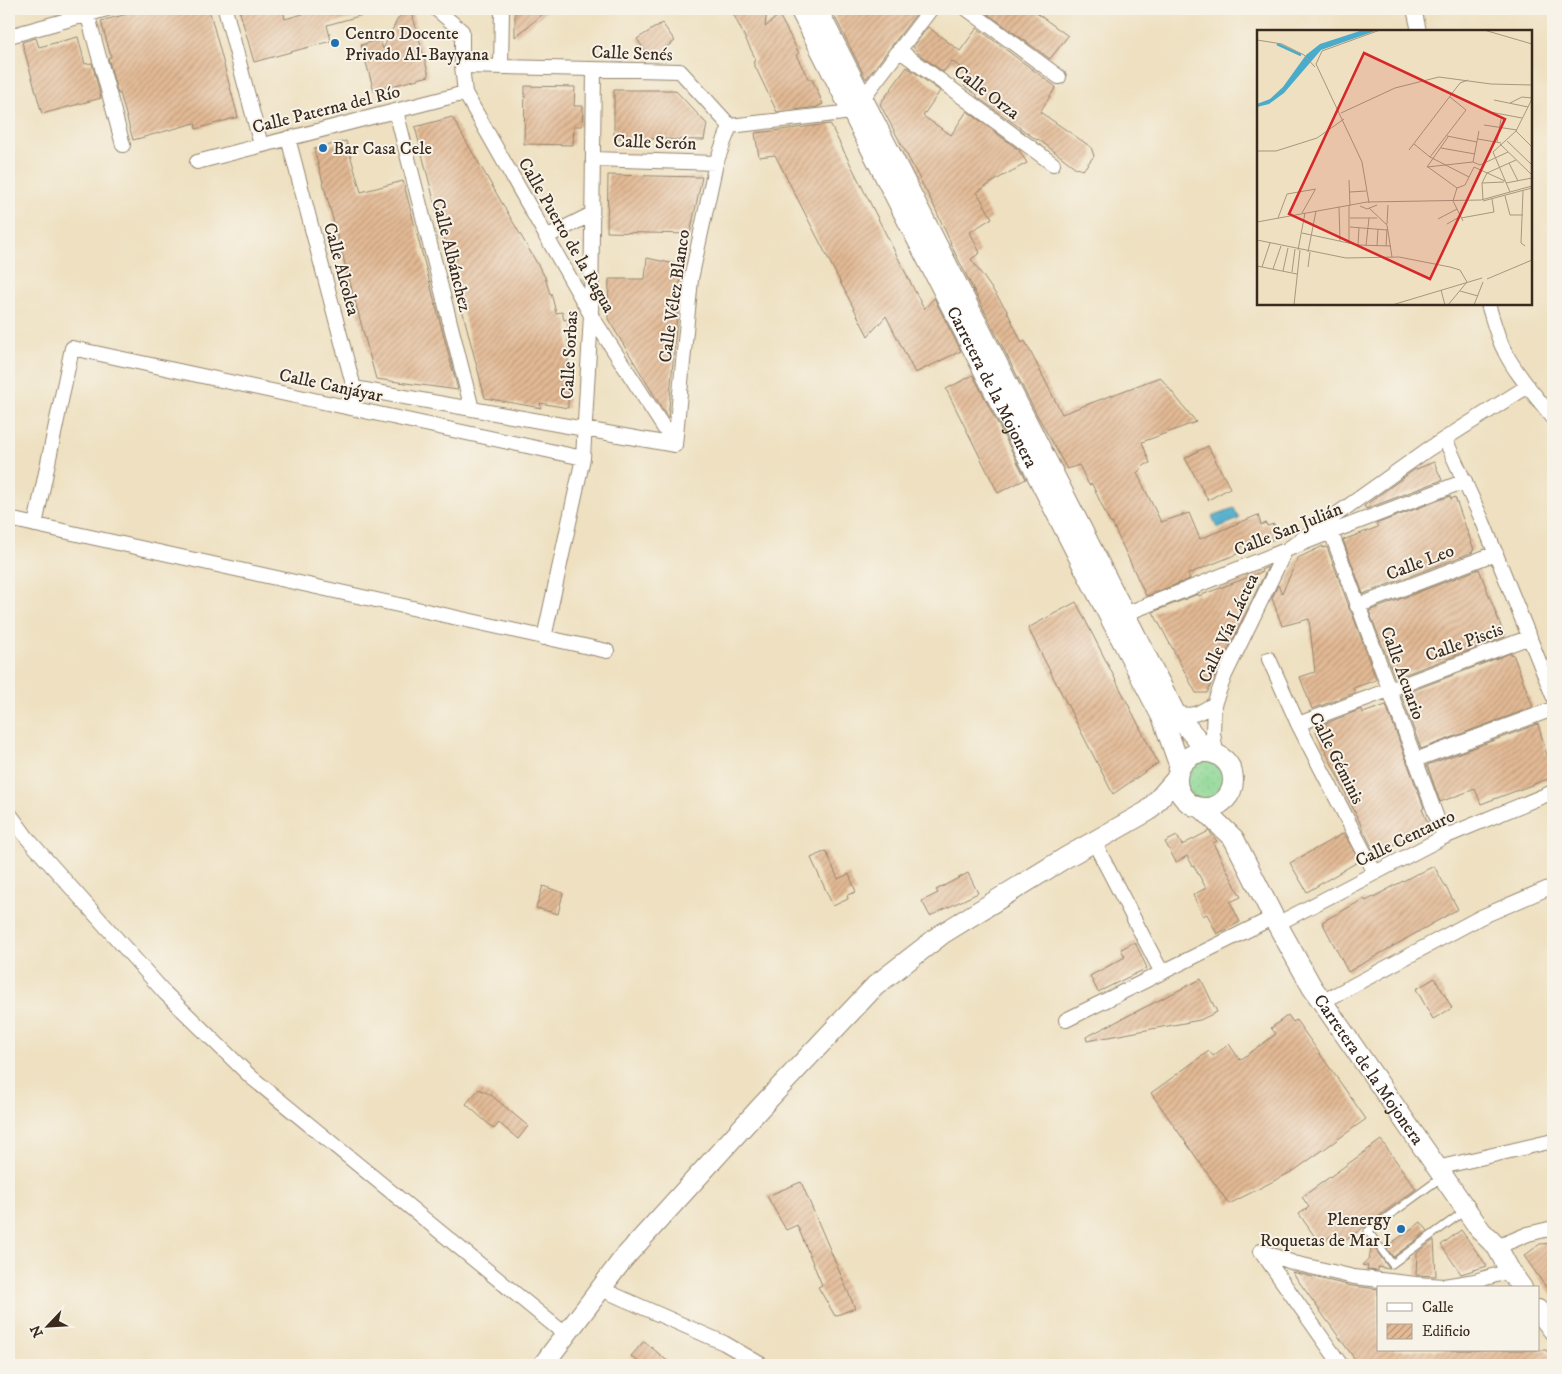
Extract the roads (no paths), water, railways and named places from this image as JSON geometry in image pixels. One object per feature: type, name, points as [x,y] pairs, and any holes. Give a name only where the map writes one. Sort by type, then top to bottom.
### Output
[{"type":"street","points":[[13,35],[87,11],[107,9]]},
{"type":"street","points":[[225,9],[261,145]]},
{"type":"street","name":"Calle Puerto de la Ragua","points":[[436,9],[462,30],[462,66],[465,93],[591,315],[675,445]]},
{"type":"street","points":[[501,68],[502,9]]},
{"type":"street","name":"Carretera de la Mojonera","points":[[800,9],[857,105],[1125,614],[1175,713],[1211,752]]},
{"type":"street","name":"Carretera de la Mojonera","points":[[817,9],[857,105],[1092,583],[1163,719],[1178,772]]},
{"type":"street","points":[[730,126],[857,105],[931,9]]},
{"type":"street","points":[[967,9],[1059,77]]},
{"type":"street","points":[[1414,9],[1419,30]]},
{"type":"street","points":[[87,11],[123,145]]},
{"type":"street","name":"Calle Orza","points":[[899,50],[1053,164]]},
{"type":"street","name":"Calle Senés","points":[[462,66],[680,71],[730,126]]},
{"type":"street","name":"Calle Sorbas","points":[[544,638],[583,458],[591,315],[594,70]]},
{"type":"street","name":"Calle Paterna del Río","points":[[197,162],[465,93]]},
{"type":"street","name":"Calle Albánchez","points":[[396,110],[472,409]]},
{"type":"street","name":"Calle Vélez Blanco","points":[[675,445],[691,279],[716,163],[730,126]]},
{"type":"street","name":"Calle Alcolea","points":[[288,138],[354,388],[356,410]]},
{"type":"street","name":"Calle Serón","points":[[593,159],[716,163]]},
{"type":"street","points":[[546,237],[592,214]]},
{"type":"street","points":[[1488,305],[1496,332],[1514,368],[1553,418]]},
{"type":"street","name":"Calle Canjáyar","points":[[35,525],[72,348],[583,458]]},
{"type":"street","points":[[1285,551],[1329,527],[1445,439],[1528,386]]},
{"type":"street","name":"Calle Canjáyar","points":[[354,388],[675,445]]},
{"type":"street","points":[[1445,439],[1496,553],[1553,696]]},
{"type":"street","name":"Calle San Julián","points":[[1329,527],[1465,481]]},
{"type":"street","points":[[9,519],[607,651]]},
{"type":"street","name":"Calle Acuario","points":[[1329,527],[1444,837]]},
{"type":"street","name":"Calle San Julián","points":[[1125,614],[1285,551]]},
{"type":"street","name":"Calle Vía Láctea","points":[[1211,752],[1214,704],[1225,674],[1285,551]]},
{"type":"street","name":"Calle Leo","points":[[1358,606],[1496,553]]},
{"type":"street","name":"Calle Piscis","points":[[1298,724],[1530,637]]},
{"type":"street","name":"Calle Géminis","points":[[1269,659],[1298,724],[1375,873]]},
{"type":"street","points":[[1175,713],[1188,716],[1214,704]]},
{"type":"street","points":[[1415,760],[1553,709]]},
{"type":"street","points":[[543,1365],[636,1245],[760,1108],[875,986],[942,934],[1148,810],[1189,756],[1196,753],[1211,752],[1226,761],[1231,768],[1234,777],[1230,794],[1218,805],[1210,808],[1148,810]]},
{"type":"street","points":[[1178,772],[1178,787],[1181,795],[1187,802],[1198,807]]},
{"type":"street","name":"Calle Centauro","points":[[1066,1020],[1375,873],[1444,837],[1553,792]]},
{"type":"street","name":"Carretera de la Mojonera","points":[[1230,794],[1234,839]]},
{"type":"street","name":"Carretera de la Mojonera","points":[[1198,807],[1234,839],[1312,987],[1466,1210],[1481,1231],[1497,1247],[1521,1286]]},
{"type":"street","points":[[9,813],[28,838],[166,993],[251,1077],[566,1335]]},
{"type":"street","points":[[1094,842],[1162,973]]},
{"type":"street","points":[[1322,1002],[1481,916],[1553,886]]},
{"type":"street","points":[[1440,1172],[1553,1141]]},
{"type":"street","points":[[1497,1247],[1528,1234],[1553,1228]]},
{"type":"street","points":[[1341,1365],[1261,1251],[1294,1263],[1354,1277],[1416,1284],[1444,1286],[1474,1282],[1510,1271]]},
{"type":"street","points":[[601,1288],[724,1343],[762,1365]]},
{"type":"street","points":[[1540,1313],[1553,1330]]},
{"type":"lane","points":[[1440,1172],[1368,1231],[1392,1264],[1466,1210]]},
{"type":"water","points":[[1234,508],[1239,519],[1217,528],[1212,516]]},
{"type":"place","name":"Centro Docente Privado Al-Bayyana","points":[[335,43]]},
{"type":"place","name":"Bar Casa Cele","points":[[323,148]]},
{"type":"place","name":"Plenergy Roquetas de Mar I","points":[[1401,1229]]}]
